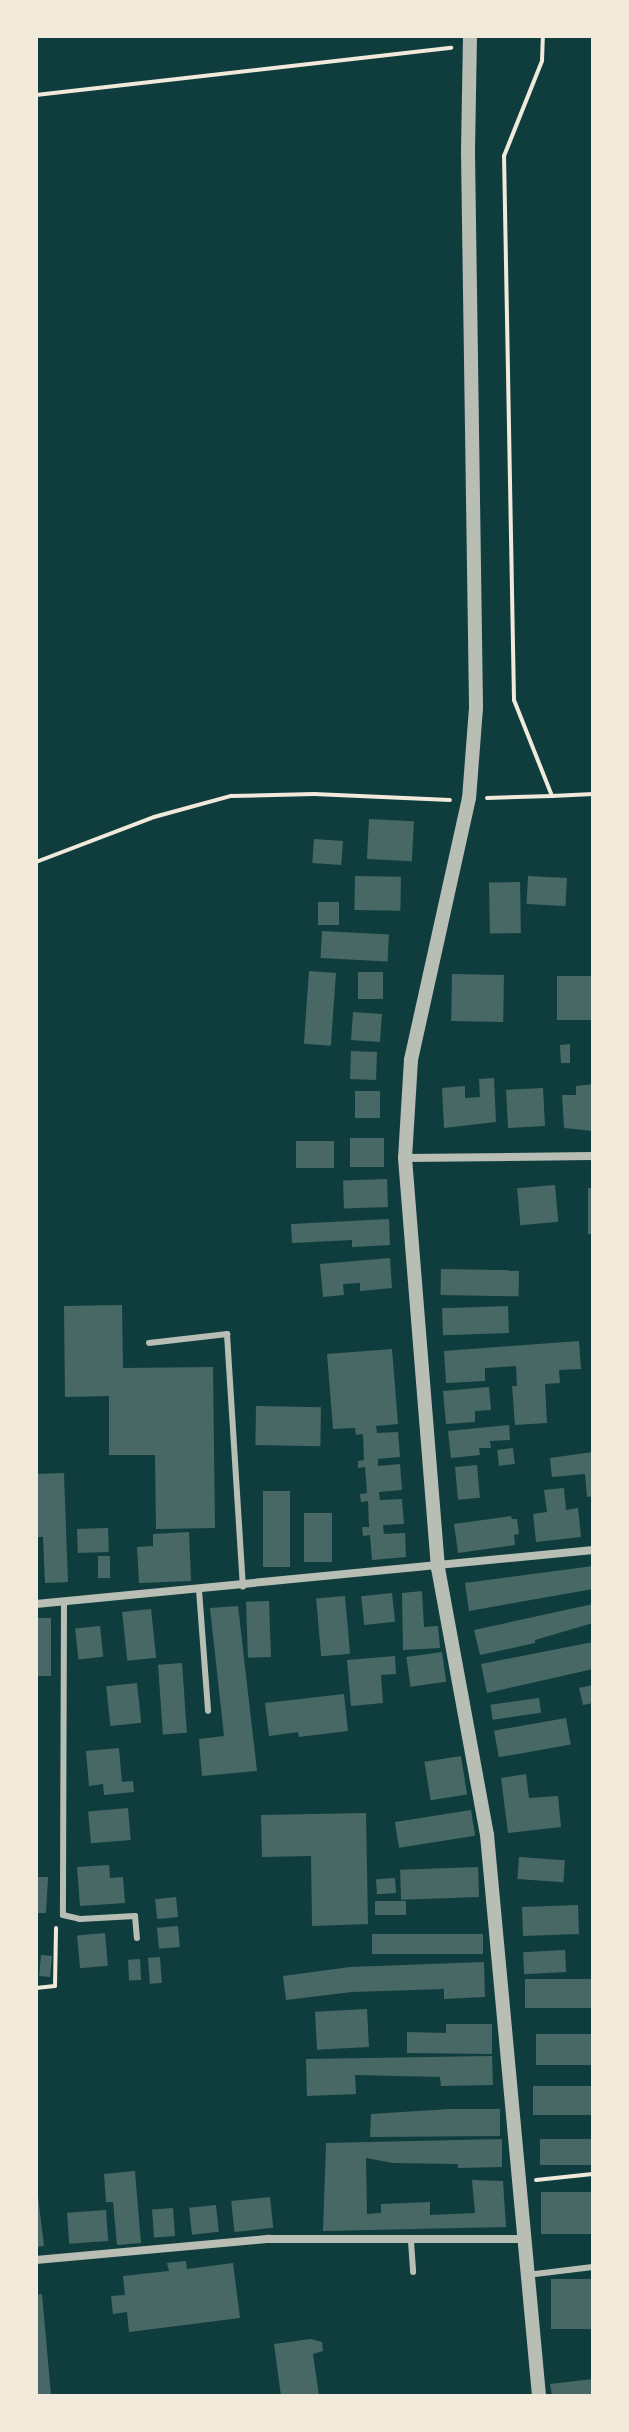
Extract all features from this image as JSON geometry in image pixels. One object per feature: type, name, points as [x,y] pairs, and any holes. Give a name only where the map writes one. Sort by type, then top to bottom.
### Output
[{"type":"street","points":[[470,41],[477,653],[469,798],[411,1060],[405,1158],[438,1568],[487,1835],[539,2396]]},
{"type":"street","points":[[405,1158],[593,1156]]},
{"type":"street","points":[[36,1604],[438,1568],[593,1550]]},
{"type":"street","points":[[36,2260],[269,2239],[524,2239]]},
{"type":"lane","points":[[149,1343],[227,1334],[243,1586]]},
{"type":"lane","points":[[199,1590],[208,1711]]},
{"type":"lane","points":[[64,1602],[63,1915],[80,1919],[135,1916],[137,1938]]},
{"type":"lane","points":[[411,2241],[413,2272]]},
{"type":"lane","points":[[527,2275],[593,2267]]},
{"type":"path","points":[[543,36],[542,61],[504,156],[514,700],[552,796]]},
{"type":"path","points":[[36,95],[470,41]]},
{"type":"path","points":[[36,862],[154,817],[231,796],[469,798],[593,794]]},
{"type":"path","points":[[36,1988],[55,1986],[56,1928],[63,1915]]},
{"type":"path","points":[[520,2181],[593,2174]]},
{"type":"building","points":[[369,819],[414,821],[412,861],[367,859]]},
{"type":"building","points":[[314,839],[343,841],[341,865],[312,863]]},
{"type":"building","points":[[355,876],[401,877],[400,911],[354,910]]},
{"type":"building","points":[[528,876],[567,878],[565,906],[527,904]]},
{"type":"building","points":[[520,882],[521,933],[490,934],[489,883]]},
{"type":"building","points":[[318,902],[339,902],[339,925],[318,925]]},
{"type":"building","points":[[322,931],[389,935],[387,961],[321,958]]},
{"type":"building","points":[[309,971],[336,973],[331,1046],[304,1044]]},
{"type":"building","points":[[358,972],[383,972],[383,999],[358,999]]},
{"type":"building","points":[[452,974],[504,975],[503,1022],[451,1021]]},
{"type":"building","points":[[557,976],[593,976],[593,1020],[557,1020]]},
{"type":"building","points":[[353,1012],[382,1014],[380,1042],[351,1040]]},
{"type":"building","points":[[570,1044],[570,1063],[561,1063],[560,1045]]},
{"type":"building","points":[[351,1051],[377,1052],[376,1080],[350,1079]]},
{"type":"building","points":[[494,1078],[496,1122],[444,1128],[442,1088],[465,1086],[465,1098],[480,1097],[479,1079]]},
{"type":"building","points":[[593,1084],[593,1131],[564,1128],[562,1095],[576,1095],[576,1086]]},
{"type":"building","points":[[543,1088],[545,1126],[508,1128],[506,1090]]},
{"type":"building","points":[[355,1091],[380,1091],[380,1118],[355,1118]]},
{"type":"building","points":[[350,1138],[384,1138],[384,1167],[350,1167]]},
{"type":"building","points":[[296,1141],[334,1141],[334,1168],[296,1168]]},
{"type":"building","points":[[387,1179],[388,1207],[344,1209],[343,1181]]},
{"type":"building","points":[[555,1185],[558,1222],[520,1225],[517,1188]]},
{"type":"building","points":[[588,1188],[593,1188],[593,1234],[588,1234]]},
{"type":"building","points":[[389,1219],[390,1245],[352,1247],[352,1240],[292,1243],[291,1224]]},
{"type":"building","points":[[390,1258],[392,1288],[360,1291],[360,1283],[343,1284],[344,1295],[323,1297],[320,1264]]},
{"type":"building","points":[[441,1269],[519,1270],[519,1296],[441,1295]]},
{"type":"building","points":[[122,1305],[123,1368],[213,1367],[215,1528],[156,1529],[155,1455],[109,1455],[109,1396],[65,1397],[64,1306]]},
{"type":"building","points":[[508,1306],[509,1333],[443,1335],[442,1308]]},
{"type":"building","points":[[579,1341],[581,1369],[559,1370],[560,1383],[545,1384],[547,1423],[515,1425],[512,1386],[517,1386],[516,1366],[485,1368],[485,1381],[446,1383],[444,1351]]},
{"type":"building","points":[[392,1349],[398,1424],[376,1426],[377,1433],[398,1432],[400,1457],[378,1459],[378,1466],[400,1464],[402,1490],[379,1492],[380,1500],[402,1499],[404,1524],[383,1525],[384,1534],[405,1533],[406,1557],[372,1560],[370,1535],[363,1536],[362,1527],[369,1527],[368,1501],[361,1502],[360,1494],[367,1493],[365,1467],[358,1468],[358,1461],[364,1460],[363,1434],[356,1435],[355,1428],[333,1429],[327,1354]]},
{"type":"building","points":[[489,1387],[491,1410],[475,1411],[475,1422],[446,1424],[443,1391]]},
{"type":"building","points":[[256,1406],[321,1407],[320,1446],[255,1445]]},
{"type":"building","points":[[509,1425],[510,1440],[490,1441],[491,1448],[479,1448],[480,1455],[451,1458],[448,1431]]},
{"type":"building","points":[[513,1448],[515,1464],[499,1466],[497,1450]]},
{"type":"building","points":[[593,1452],[593,1496],[587,1497],[585,1474],[552,1477],[550,1458]]},
{"type":"building","points":[[477,1465],[480,1498],[458,1500],[455,1467]]},
{"type":"building","points":[[64,1473],[68,1582],[45,1583],[43,1537],[36,1537],[36,1474]]},
{"type":"building","points":[[564,1488],[566,1510],[578,1508],[581,1537],[536,1542],[533,1514],[547,1512],[544,1490]]},
{"type":"building","points":[[263,1491],[290,1491],[290,1567],[263,1567]]},
{"type":"building","points":[[304,1513],[332,1513],[332,1562],[304,1562]]},
{"type":"building","points":[[511,1516],[517,1519],[519,1534],[514,1535],[515,1545],[458,1553],[454,1524]]},
{"type":"building","points":[[108,1528],[109,1552],[78,1553],[77,1529]]},
{"type":"building","points":[[189,1532],[191,1581],[139,1583],[137,1547],[153,1546],[153,1534]]},
{"type":"building","points":[[98,1556],[110,1556],[110,1578],[98,1578]]},
{"type":"building","points":[[593,1566],[593,1589],[469,1611],[465,1583]]},
{"type":"building","points":[[422,1591],[424,1627],[438,1626],[440,1648],[403,1650],[402,1593]]},
{"type":"building","points":[[392,1593],[395,1622],[364,1625],[361,1596]]},
{"type":"building","points":[[345,1596],[350,1654],[321,1656],[316,1599]]},
{"type":"building","points":[[269,1601],[271,1657],[248,1658],[246,1602]]},
{"type":"building","points":[[593,1604],[593,1623],[535,1640],[535,1643],[480,1655],[474,1630]]},
{"type":"building","points":[[238,1606],[257,1771],[202,1776],[199,1739],[224,1736],[210,1608]]},
{"type":"building","points":[[151,1609],[156,1658],[127,1661],[122,1612]]},
{"type":"building","points":[[36,1618],[51,1618],[51,1676],[36,1676]]},
{"type":"building","points":[[100,1626],[103,1657],[78,1659],[75,1629]]},
{"type":"building","points":[[593,1642],[593,1669],[487,1693],[481,1664]]},
{"type":"building","points":[[442,1652],[446,1682],[411,1687],[406,1657]]},
{"type":"building","points":[[395,1656],[396,1674],[381,1675],[383,1703],[351,1706],[347,1660]]},
{"type":"building","points":[[182,1663],[187,1733],[163,1735],[158,1665]]},
{"type":"building","points":[[137,1683],[141,1723],[110,1726],[106,1686]]},
{"type":"building","points":[[593,1685],[593,1703],[583,1705],[579,1688]]},
{"type":"building","points":[[344,1694],[348,1731],[299,1737],[298,1732],[269,1736],[265,1703]]},
{"type":"building","points":[[539,1698],[541,1713],[493,1720],[490,1705]]},
{"type":"building","points":[[566,1718],[571,1745],[499,1757],[494,1731]]},
{"type":"building","points":[[119,1748],[122,1782],[133,1781],[134,1792],[104,1795],[103,1784],[89,1786],[86,1751]]},
{"type":"building","points":[[461,1756],[467,1795],[431,1800],[424,1762]]},
{"type":"building","points":[[526,1774],[529,1798],[558,1796],[561,1827],[508,1833],[501,1778]]},
{"type":"building","points":[[128,1808],[131,1840],[91,1843],[88,1811]]},
{"type":"building","points":[[471,1810],[475,1836],[399,1848],[395,1822]]},
{"type":"building","points":[[366,1813],[368,1924],[312,1926],[311,1856],[262,1857],[261,1815]]},
{"type":"building","points":[[519,1857],[565,1860],[563,1882],[517,1879]]},
{"type":"building","points":[[109,1865],[110,1878],[123,1877],[125,1903],[80,1906],[77,1867]]},
{"type":"building","points":[[478,1867],[479,1897],[401,1900],[400,1870]]},
{"type":"building","points":[[36,1877],[48,1877],[46,1913],[36,1913]]},
{"type":"building","points":[[395,1878],[396,1893],[377,1894],[376,1879]]},
{"type":"building","points":[[176,1897],[178,1917],[157,1919],[155,1899]]},
{"type":"building","points":[[375,1901],[406,1901],[406,1915],[375,1915]]},
{"type":"building","points":[[578,1905],[579,1934],[523,1936],[522,1907]]},
{"type":"building","points":[[178,1926],[180,1947],[159,1949],[157,1928]]},
{"type":"building","points":[[105,1933],[108,1966],[80,1968],[77,1935]]},
{"type":"building","points":[[372,1934],[483,1934],[483,1954],[372,1954]]},
{"type":"building","points":[[565,1950],[566,1972],[524,1974],[523,1952]]},
{"type":"building","points":[[41,1955],[52,1956],[50,1977],[39,1976]]},
{"type":"building","points":[[160,1957],[162,1983],[150,1984],[148,1958]]},
{"type":"building","points":[[140,1959],[141,1980],[129,1981],[128,1960]]},
{"type":"building","points":[[484,1962],[485,1997],[444,1999],[444,1989],[352,1992],[286,2000],[283,1976],[350,1967]]},
{"type":"building","points":[[525,1979],[593,1979],[593,2008],[525,2008]]},
{"type":"building","points":[[367,2009],[369,2047],[317,2050],[315,2012]]},
{"type":"building","points":[[446,2024],[492,2024],[492,2054],[407,2053],[407,2032],[446,2033]]},
{"type":"building","points":[[536,2034],[593,2034],[593,2065],[536,2065]]},
{"type":"building","points":[[492,2056],[493,2085],[441,2086],[440,2077],[355,2075],[356,2094],[307,2096],[306,2059]]},
{"type":"building","points":[[533,2086],[593,2086],[593,2115],[533,2115]]},
{"type":"building","points":[[500,2109],[500,2136],[370,2137],[371,2114]]},
{"type":"building","points":[[502,2139],[502,2167],[458,2168],[458,2164],[393,2163],[366,2158],[367,2214],[381,2213],[381,2204],[430,2202],[430,2215],[475,2213],[472,2180],[503,2181],[506,2227],[323,2231],[326,2143]]},
{"type":"building","points":[[540,2139],[593,2139],[593,2165],[540,2165]]},
{"type":"building","points":[[135,2171],[141,2243],[117,2245],[113,2202],[106,2202],[104,2174]]},
{"type":"building","points":[[36,2180],[44,2246],[36,2247]]},
{"type":"building","points":[[541,2192],[593,2192],[593,2234],[541,2234]]},
{"type":"building","points":[[270,2197],[273,2228],[234,2232],[231,2201]]},
{"type":"building","points":[[216,2205],[219,2232],[192,2235],[189,2208]]},
{"type":"building","points":[[173,2208],[175,2236],[154,2237],[152,2209]]},
{"type":"building","points":[[106,2210],[108,2241],[69,2244],[67,2213]]},
{"type":"building","points":[[186,2261],[187,2269],[233,2263],[240,2318],[129,2332],[127,2312],[113,2314],[111,2296],[125,2295],[123,2276],[169,2271],[167,2263]]},
{"type":"building","points":[[551,2279],[593,2279],[593,2329],[551,2329]]},
{"type":"building","points":[[42,2294],[51,2395],[36,2396],[36,2295]]},
{"type":"building","points":[[311,2339],[322,2342],[323,2351],[313,2354],[319,2396],[281,2396],[274,2344]]},
{"type":"building","points":[[593,2379],[593,2396],[552,2396],[550,2384]]}]
